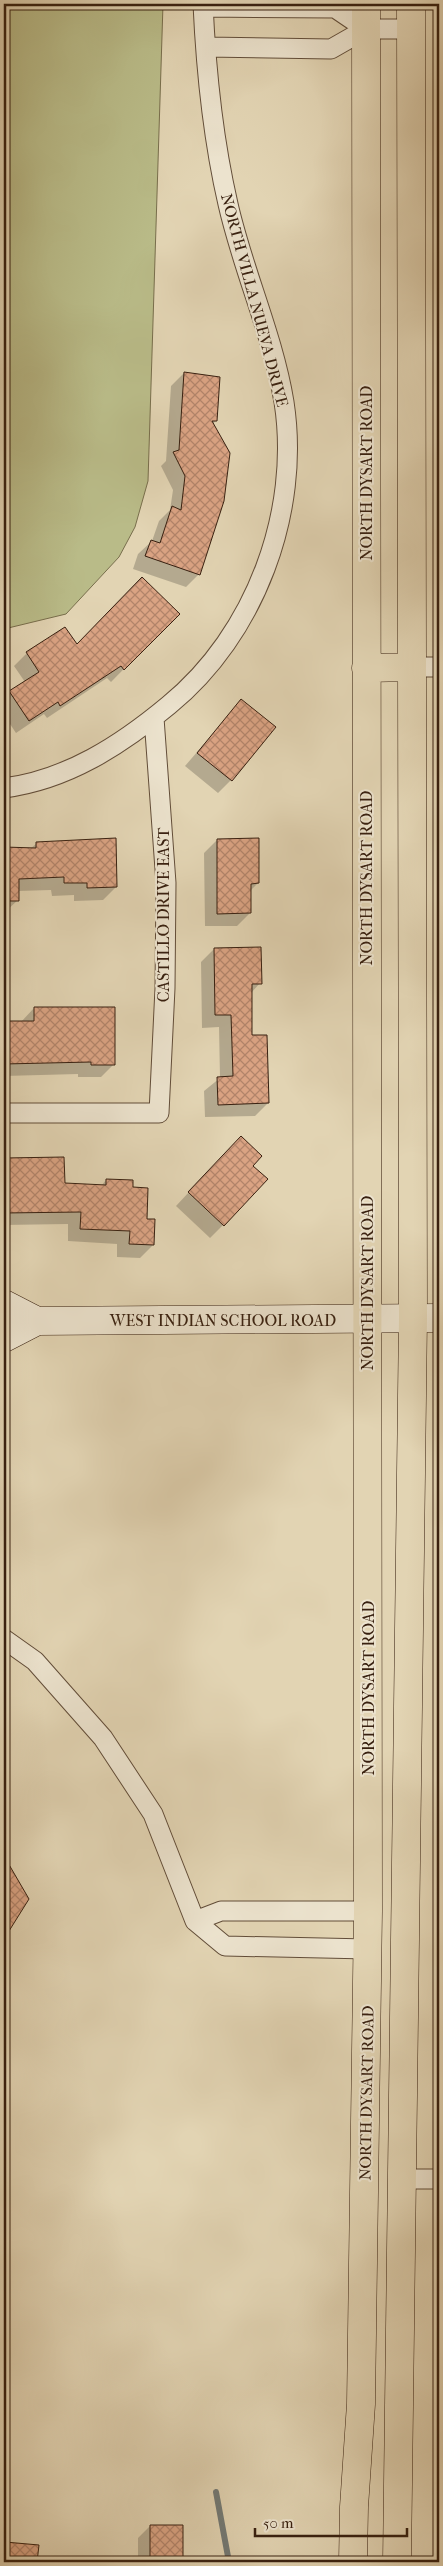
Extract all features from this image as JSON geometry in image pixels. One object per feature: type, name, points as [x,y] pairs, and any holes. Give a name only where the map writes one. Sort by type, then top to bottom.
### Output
[{"type":"main road","name":"NORTH DYSART ROAD","points":[[353,2562],[354,2507],[362,2404],[368,1948],[366,16]]},
{"type":"main road","points":[[397,2562],[402,2179],[426,1318],[411,667],[411,16]]},
{"type":"main road","points":[[366,668],[411,667]]},
{"type":"main road","name":"WEST INDIAN SCHOOL ROAD","points":[[4,1304],[37,1321]]},
{"type":"main road","name":"WEST INDIAN SCHOOL ROAD","points":[[4,1338],[37,1321],[426,1318]]},
{"type":"street","points":[[203,5],[335,8],[366,16],[411,16]]},
{"type":"street","name":"NORTH VILLA NUEVA DRIVE","points":[[4,788],[43,779],[74,767],[114,746],[154,718],[182,695],[209,665],[233,631],[256,593],[271,554],[280,520],[285,486],[287,443],[284,403],[228,202],[217,139],[203,5]]},
{"type":"street","points":[[206,47],[331,49],[366,16]]},
{"type":"street","points":[[411,667],[439,667]]},
{"type":"street","name":"CASTILLO DRIVE EAST","points":[[4,1113],[159,1112],[166,932],[163,830],[154,718]]},
{"type":"street","points":[[4,1639],[35,1661],[103,1738],[154,1814],[195,1921],[224,1946],[368,1948]]},
{"type":"street","points":[[195,1921],[221,1911],[368,1911]]},
{"type":"street","points":[[402,2179],[439,2179]]},
{"type":"green space","points":[[4,4],[163,4],[148,481],[135,527],[119,557],[66,614],[4,629]]},
{"type":"green space","points":[[437,522],[439,522],[439,628],[436,625]]},
{"type":"building","points":[[184,372],[220,377],[217,421],[212,421],[230,453],[224,501],[200,575],[145,556],[151,540],[160,543],[172,506],[181,510],[185,476],[173,452],[179,450]]},
{"type":"building","points":[[142,577],[180,614],[124,670],[121,666],[60,706],[58,702],[29,721],[9,691],[39,672],[26,652],[65,627],[77,644]]},
{"type":"building","points":[[241,699],[276,727],[232,781],[197,753]]},
{"type":"building","points":[[116,838],[117,887],[87,888],[87,883],[64,883],[64,877],[19,879],[19,901],[4,901],[4,847],[36,848],[36,842]]},
{"type":"building","points":[[259,838],[259,883],[251,884],[251,913],[217,914],[217,839]]},
{"type":"building","points":[[261,947],[262,984],[252,984],[252,1035],[267,1035],[269,1103],[218,1105],[217,1077],[233,1076],[231,1015],[215,1015],[214,948]]},
{"type":"building","points":[[34,1007],[115,1007],[115,1065],[91,1065],[91,1062],[4,1064],[4,1021],[34,1021]]},
{"type":"building","points":[[241,1136],[262,1156],[253,1166],[268,1179],[224,1226],[188,1192]]},
{"type":"building","points":[[64,1157],[65,1183],[106,1185],[106,1179],[133,1180],[133,1187],[148,1188],[147,1219],[155,1219],[154,1245],[129,1244],[130,1231],[80,1229],[81,1212],[4,1213],[4,1158]]},
{"type":"building","points":[[4,1856],[29,1899],[4,1939]]},
{"type":"building","points":[[150,2525],[183,2525],[183,2562],[150,2562]]},
{"type":"building","points":[[5,2542],[39,2545],[37,2562],[4,2562]]},
{"type":"waterway","points":[[216,2492],[229,2562]]}]
